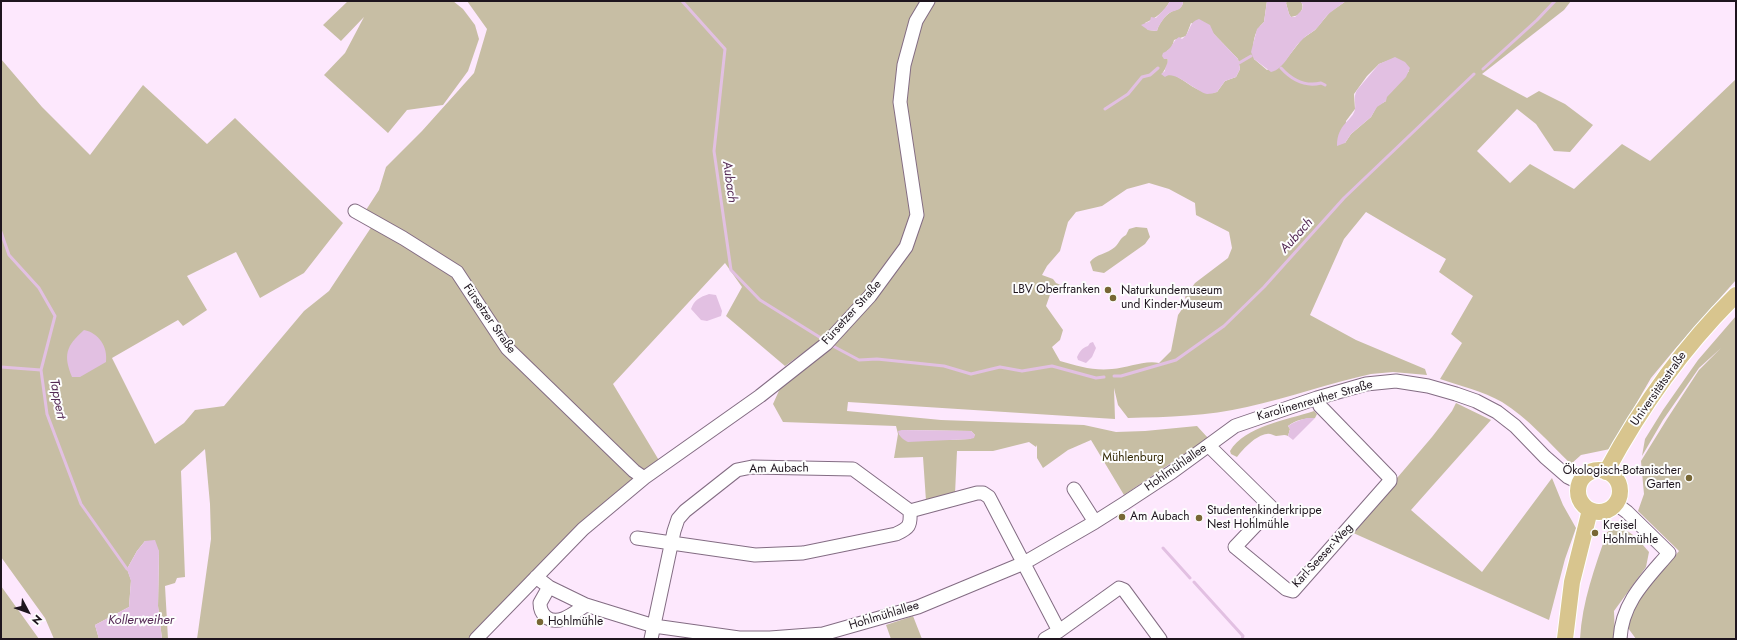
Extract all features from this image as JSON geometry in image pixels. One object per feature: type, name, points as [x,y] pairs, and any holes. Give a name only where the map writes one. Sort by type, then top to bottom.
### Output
[{"type":"main road","name":"Universitätsstraße","points":[[1606,472],[1625,438],[1666,375],[1697,336],[1736,295]]},
{"type":"main road","points":[[1593,471],[1606,472],[1612,475],[1620,492],[1615,503],[1606,510],[1595,512],[1590,510],[1581,502],[1578,489],[1583,478],[1593,471]]},
{"type":"main road","points":[[1566,639],[1572,582],[1590,510]]},
{"type":"street","name":"Fürsetzer Straße","points":[[476,639],[583,529],[644,478],[755,400],[826,344],[870,296],[906,246],[917,216],[900,102],[904,65],[916,21],[928,1]]},
{"type":"street","name":"Fürsetzer Straße","points":[[356,211],[457,272],[507,348],[634,471],[644,478]]},
{"type":"street","name":"Karolinenreuther Straße","points":[[1235,426],[1317,398],[1366,384],[1396,381],[1428,386],[1476,401],[1497,412],[1515,426],[1545,457],[1568,477],[1580,483]]},
{"type":"street","name":"Karl-Seeser-Weg","points":[[1209,446],[1272,508],[1235,547],[1286,589],[1293,591],[1390,481],[1390,478],[1320,406],[1317,398]]},
{"type":"street","name":"Hohlmühlallee","points":[[536,577],[586,605],[654,626],[739,638],[823,637],[918,607],[1024,563],[1095,522],[1150,487],[1235,426]]},
{"type":"street","name":"Am Aubach","points":[[651,639],[678,519],[685,511],[738,470],[752,467],[853,469],[910,511]]},
{"type":"street","points":[[1074,489],[1095,522]]},
{"type":"street","points":[[637,538],[756,555],[803,553],[896,534],[906,530],[911,523],[910,511],[977,493],[984,494],[989,497],[1059,631]]},
{"type":"street","points":[[1615,503],[1627,512],[1669,553],[1646,580],[1628,605],[1622,619],[1620,639]]},
{"type":"street","points":[[550,586],[540,603],[543,614],[548,618],[562,620],[586,605]]},
{"type":"street","points":[[1045,639],[1059,631],[1119,588],[1124,590],[1160,639]]},
{"type":"green space","points":[[348,1],[453,1],[463,9],[475,25],[479,39],[468,71],[443,105],[407,110],[388,133],[324,75],[345,53],[364,17],[341,41],[323,25]]},
{"type":"green space","points":[[467,1],[925,1],[902,64],[914,215],[903,245],[866,293],[825,337],[785,366],[726,316],[742,287],[725,263],[613,384],[660,462],[474,639],[197,639],[211,539],[210,504],[205,449],[181,471],[185,577],[177,578],[175,583],[165,586],[168,639],[162,639],[158,606],[159,551],[145,541],[137,551],[127,569],[131,580],[129,607],[95,625],[99,639],[54,639],[45,618],[1,557],[1,59],[42,107],[90,155],[143,85],[207,144],[235,118],[343,223],[304,273],[260,298],[236,252],[187,276],[207,310],[183,326],[178,320],[112,358],[155,444],[184,423],[195,410],[224,406],[304,311],[329,291],[378,217],[366,210],[379,190],[386,167],[422,131],[474,73],[487,29]]},
{"type":"green space","name":"Mühlenburg","points":[[928,1],[1170,1],[1159,14],[1145,23],[1148,30],[1157,31],[1160,23],[1166,15],[1181,7],[1183,3],[1182,1],[1267,1],[1264,22],[1255,34],[1253,49],[1254,59],[1267,70],[1284,62],[1302,39],[1315,30],[1330,12],[1346,1],[1571,1],[1564,10],[1482,74],[1527,98],[1539,91],[1565,104],[1593,125],[1570,152],[1554,151],[1536,124],[1517,109],[1477,151],[1510,183],[1530,164],[1574,189],[1622,144],[1650,161],[1736,79],[1736,280],[1651,378],[1610,449],[1581,455],[1571,464],[1512,408],[1495,398],[1440,379],[1462,343],[1451,334],[1473,296],[1439,272],[1446,259],[1366,212],[1344,239],[1310,315],[1356,340],[1425,369],[1427,375],[1393,372],[1371,374],[1232,410],[1203,414],[1128,418],[1118,405],[1114,388],[1115,419],[848,402],[847,411],[941,420],[1084,425],[1116,432],[1197,426],[1208,438],[1124,495],[1091,440],[1068,450],[1043,468],[1037,458],[1037,445],[1036,447],[1029,442],[993,451],[957,451],[955,494],[926,501],[923,457],[894,458],[898,434],[896,426],[783,422],[773,404],[782,384],[870,296],[917,215],[900,102]],"holes":[[[1191,23],[1211,31],[1238,59],[1240,69],[1236,77],[1225,81],[1217,92],[1211,93],[1194,88],[1174,75],[1162,74],[1168,64],[1167,51],[1172,47],[1174,40],[1186,36]],[[1395,58],[1409,71],[1386,97],[1386,101],[1377,106],[1371,117],[1351,134],[1345,143],[1346,121],[1355,109],[1354,94],[1367,76],[1379,64]],[[1149,183],[1169,189],[1195,203],[1196,215],[1229,232],[1232,248],[1228,258],[1195,283],[1185,297],[1187,302],[1178,315],[1171,351],[1159,363],[1142,363],[1118,368],[1099,369],[1086,368],[1060,361],[1052,347],[1060,340],[1063,330],[1046,306],[1052,289],[1063,290],[1065,287],[1056,283],[1053,279],[1042,275],[1047,266],[1060,251],[1068,222],[1076,212],[1102,206],[1127,189]],[[902,430],[971,431],[975,435],[970,439],[947,440],[901,436],[899,434]]]},
{"type":"green space","points":[[1287,1],[1301,1],[1302,8],[1299,15],[1291,17],[1286,3]]},
{"type":"green space","points":[[1136,227],[1147,228],[1150,237],[1145,244],[1104,273],[1093,271],[1090,262],[1092,259],[1112,249],[1117,245],[1122,237],[1126,235],[1129,229]]},
{"type":"green space","name":"Ökologisch-Botanischer Garten","points":[[1736,316],[1736,639],[1636,639],[1628,628],[1630,617],[1635,606],[1640,596],[1655,577],[1679,551],[1638,511],[1644,494],[1641,461],[1699,370],[1721,348],[1699,368],[1663,420],[1642,456],[1645,439],[1663,410],[1698,360]]},
{"type":"green space","points":[[1456,403],[1491,420],[1411,510],[1482,572],[1552,478],[1563,505],[1576,528],[1565,559],[1549,620],[1351,532],[1432,437],[1452,411]]},
{"type":"green space","points":[[1314,411],[1317,414],[1315,418],[1308,418],[1294,422],[1288,426],[1290,429],[1288,436],[1276,436],[1269,434],[1263,435],[1250,443],[1237,457],[1231,454],[1230,451],[1237,442],[1246,435],[1268,425]]},
{"type":"green space","points":[[1620,526],[1636,537],[1649,552],[1646,567],[1614,611],[1615,639],[1580,639],[1586,598],[1607,532]]},
{"type":"green space","points":[[1,586],[39,639],[1,639]]},
{"type":"green space","points":[[913,616],[922,639],[891,639],[886,625]]},
{"type":"water","points":[[1170,1],[1182,1],[1183,3],[1180,8],[1167,15],[1157,31],[1148,30],[1141,25],[1150,21],[1151,17],[1156,18]]},
{"type":"water","points":[[1267,1],[1287,1],[1286,3],[1289,14],[1291,17],[1295,17],[1302,10],[1303,5],[1300,1],[1346,1],[1329,14],[1317,28],[1298,44],[1280,67],[1271,72],[1254,59],[1251,52],[1257,29],[1264,22]]},
{"type":"water","points":[[1199,19],[1210,25],[1214,34],[1238,59],[1240,69],[1236,77],[1225,81],[1217,92],[1211,94],[1202,92],[1174,76],[1169,75],[1165,77],[1161,74],[1165,71],[1168,61],[1168,59],[1164,59],[1162,56],[1163,53],[1168,50],[1179,37],[1182,39],[1185,37],[1191,25],[1195,20]]},
{"type":"water","points":[[1395,57],[1405,62],[1410,68],[1406,77],[1387,97],[1386,101],[1377,107],[1371,117],[1351,134],[1345,143],[1337,146],[1342,127],[1354,113],[1355,95],[1357,90],[1379,64]]},
{"type":"water","points":[[709,294],[716,295],[722,311],[721,316],[707,321],[701,320],[691,309],[698,299]]},
{"type":"water","points":[[84,330],[98,337],[106,351],[106,362],[80,377],[72,377],[67,357],[68,351],[73,341]]},
{"type":"water","points":[[1093,342],[1096,348],[1092,357],[1086,363],[1078,360],[1077,357],[1081,350]]},
{"type":"water","points":[[1307,418],[1315,418],[1293,440],[1288,436],[1290,429],[1288,426]]},
{"type":"water","points":[[898,431],[971,431],[975,435],[974,438],[970,439],[908,442],[899,435]]},
{"type":"water","name":"Kollerweiher","points":[[155,540],[159,551],[158,606],[162,639],[99,639],[95,625],[129,607],[131,581],[127,569],[137,551],[145,541]]},
{"type":"waterway","name":"Aubach","points":[[682,1],[725,49],[714,151],[731,270],[760,300],[821,338]]},
{"type":"waterway","name":"Aubach","points":[[1483,69],[1537,20],[1555,1]]},
{"type":"waterway","points":[[1239,63],[1251,56]]},
{"type":"waterway","points":[[1105,109],[1128,94],[1142,77],[1150,75],[1158,68]]},
{"type":"waterway","points":[[1281,68],[1289,76],[1304,83],[1321,83],[1325,85]]},
{"type":"waterway","name":"Aubach","points":[[1114,376],[1121,376],[1176,360],[1224,326],[1264,287],[1344,198],[1474,74]]},
{"type":"waterway","name":"Tappert","points":[[1,232],[9,255],[39,288],[55,316],[41,370],[47,414],[81,504],[127,569]]},
{"type":"waterway","name":"Aubach","points":[[831,345],[859,360],[877,359],[944,366],[971,374],[1000,367],[1022,371],[1052,366],[1096,378],[1104,377]]},
{"type":"waterway","points":[[1,367],[41,370]]},
{"type":"waterway","points":[[1163,548],[1190,578]]},
{"type":"waterway","points":[[1194,582],[1243,636],[1242,639]]},
{"type":"place","name":"LBV Oberfranken","points":[[1108,290]]},
{"type":"place","name":"Naturkundemuseum und Kinder-Museum","points":[[1113,298]]},
{"type":"place","name":"Ökologisch-Botanischer Garten","points":[[1689,478]]},
{"type":"place","name":"Am Aubach","points":[[1122,517]]},
{"type":"place","name":"Studentenkinderkrippe Nest Hohlmühle","points":[[1199,518]]},
{"type":"place","name":"Kreisel Hohlmühle","points":[[1595,533]]},
{"type":"place","name":"Hohlmühle","points":[[540,622]]}]
